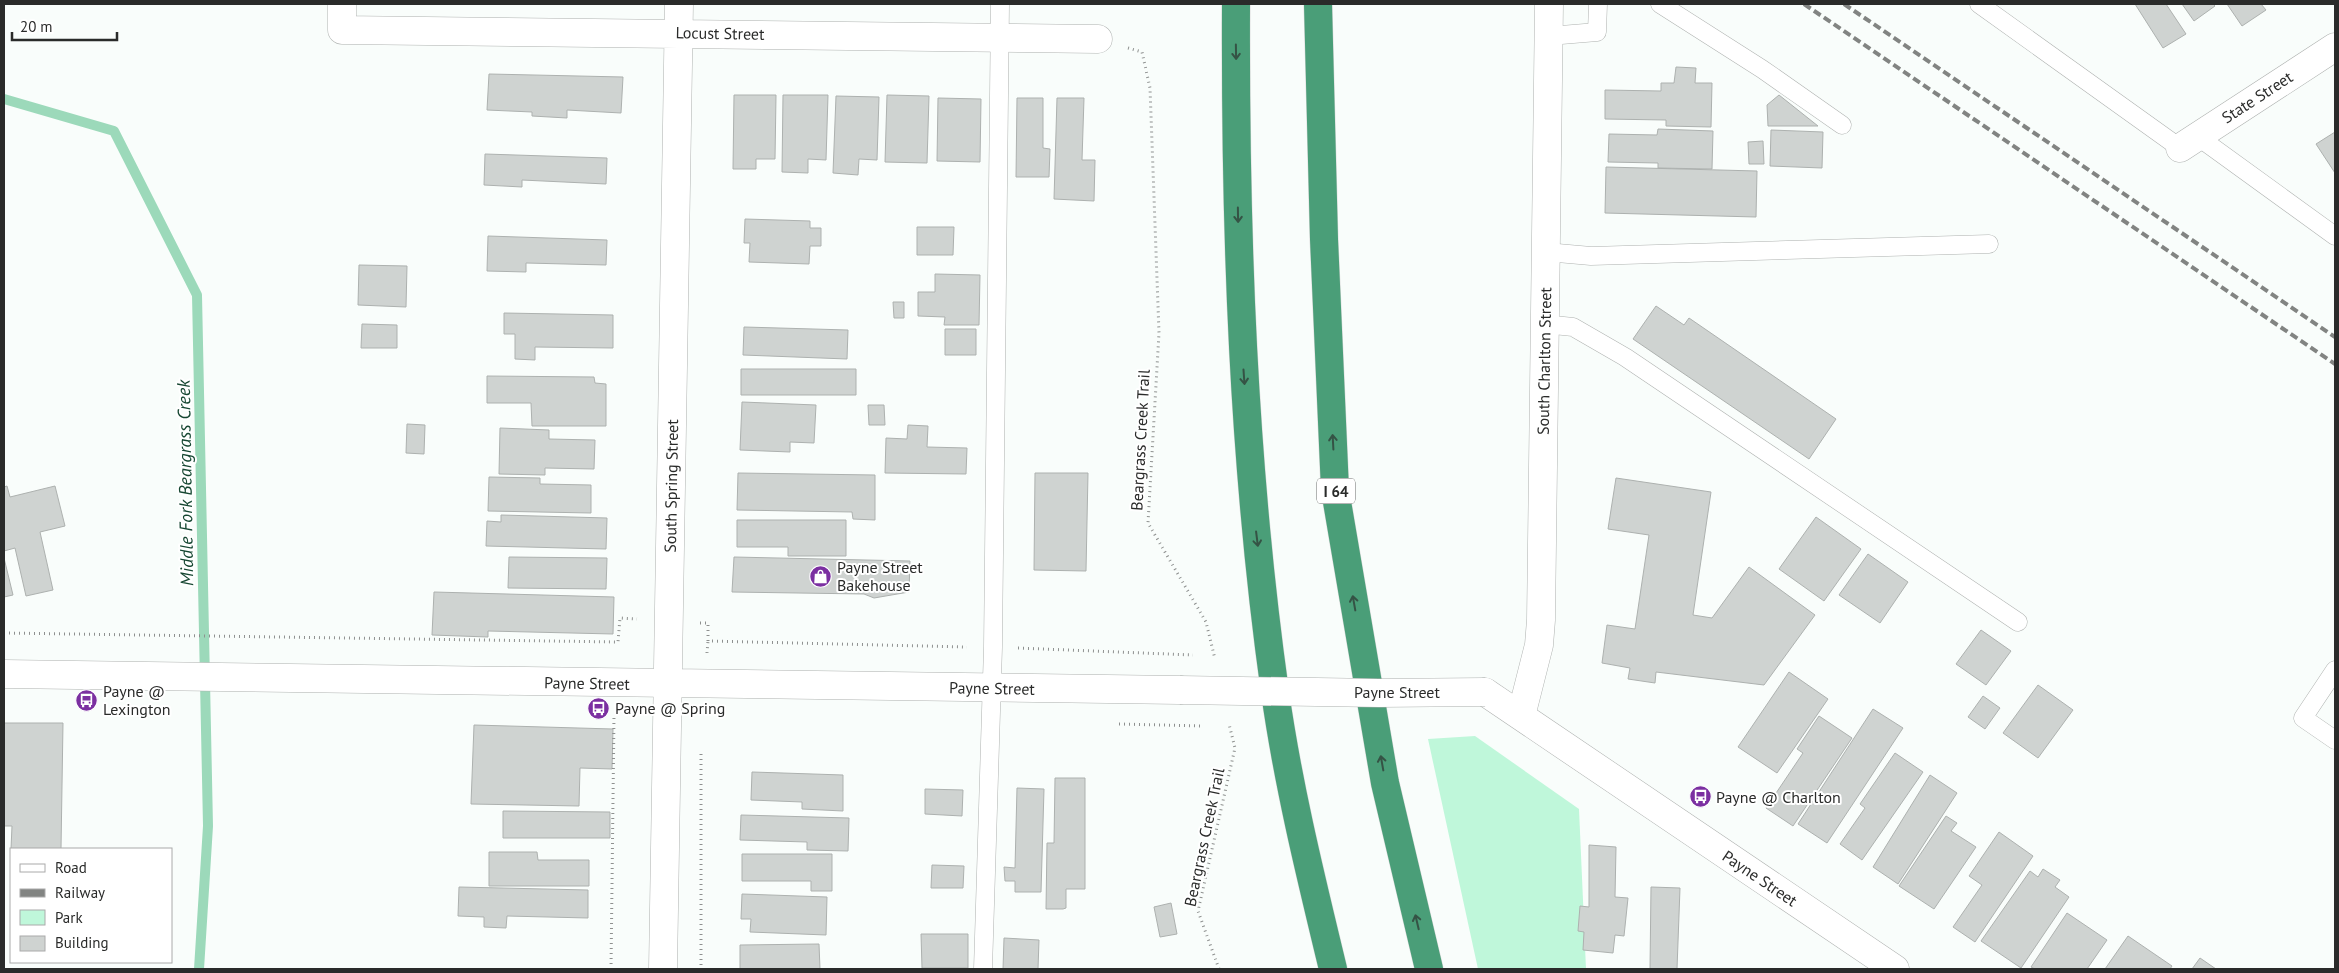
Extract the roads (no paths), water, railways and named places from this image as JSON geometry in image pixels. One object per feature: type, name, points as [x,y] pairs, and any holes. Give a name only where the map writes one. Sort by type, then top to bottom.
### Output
[{"type":"highway","points":[[1236,4],[1238,261],[1255,526],[1275,693],[1306,859],[1333,969]]},
{"type":"highway","name":"I 64","points":[[1318,4],[1324,239],[1336,490],[1385,783],[1429,969]]},
{"type":"street","name":"South Spring Street","points":[[663,969],[679,4]]},
{"type":"street","name":"South Charlton Street","points":[[1522,716],[1539,645],[1541,620],[1549,4]]},
{"type":"street","name":"Locust Street","points":[[342,17],[680,32],[999,39],[1098,39]]},
{"type":"street","name":"State Street","points":[[2188,142],[2335,47]]},
{"type":"street","name":"Payne Street","points":[[4,674],[1379,693],[1485,692],[1895,969]]},
{"type":"lane","points":[[983,969],[993,647],[1000,4]]},
{"type":"lane","points":[[1549,36],[1597,32],[1598,4]]},
{"type":"lane","points":[[1660,4],[1842,125]]},
{"type":"lane","points":[[1979,4],[2188,142],[2335,236]]},
{"type":"lane","points":[[1546,252],[1591,256],[1989,244]]},
{"type":"lane","points":[[1544,324],[1574,327],[1625,357],[2018,622]]},
{"type":"lane","points":[[2335,670],[2303,718],[2335,740]]},
{"type":"waterway","name":"Middle Fork Beargrass Creek","points":[[4,99],[114,131],[197,295],[208,826],[199,969]]},
{"type":"railway","points":[[1804,4],[2335,364]]},
{"type":"railway","points":[[1844,4],[2335,337]]},
{"type":"place","name":"Payne Street Bakehouse","points":[[821,576]]},
{"type":"place","name":"Payne @ Lexington","points":[[87,700]]},
{"type":"place","name":"Payne @ Spring","points":[[599,708]]},
{"type":"place","name":"Payne @ Charlton","points":[[1700,797]]}]
